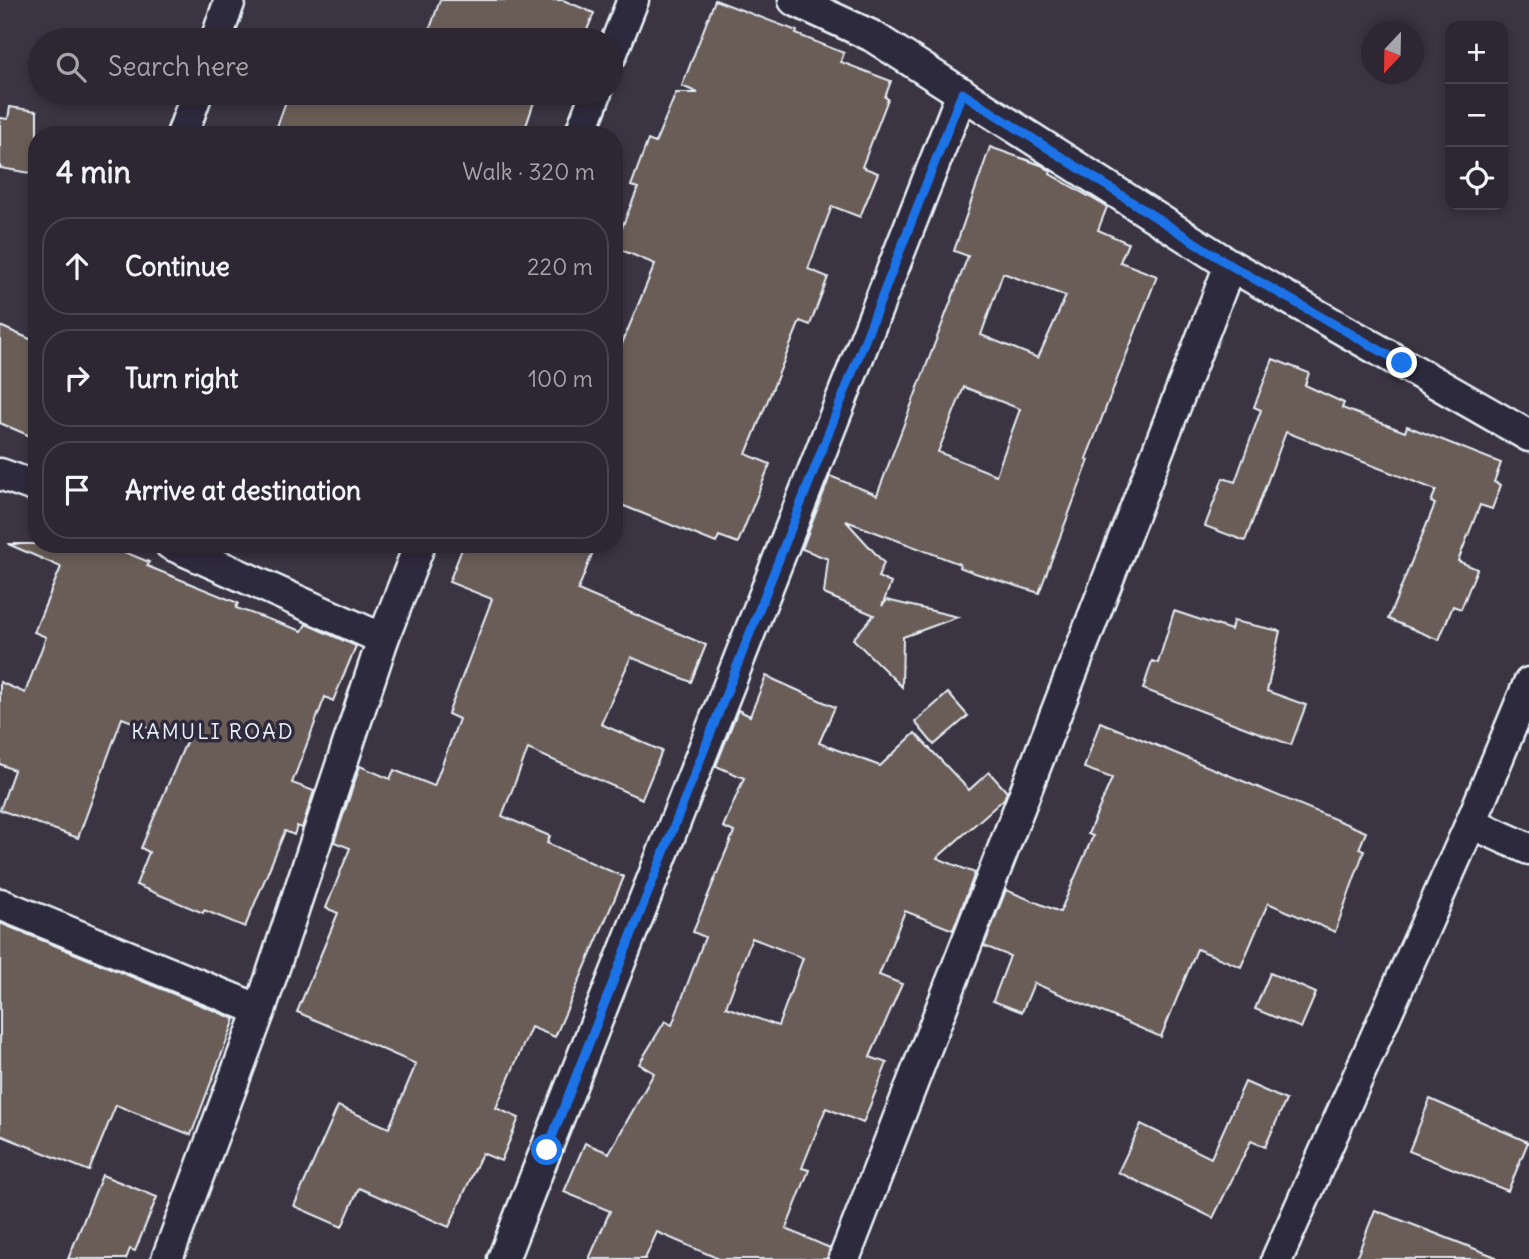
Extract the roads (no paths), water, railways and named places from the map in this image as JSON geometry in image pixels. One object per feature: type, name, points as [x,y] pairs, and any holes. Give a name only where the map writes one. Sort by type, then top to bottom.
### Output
[{"type":"street","points":[[220,28],[230,0]]},
{"type":"street","points":[[622,28],[633,0]]},
{"type":"street","points":[[794,0],[872,36],[1230,265],[1529,436]]},
{"type":"street","points":[[503,1259],[962,93]]},
{"type":"street","points":[[185,126],[193,105]]},
{"type":"street","points":[[583,126],[591,105]]},
{"type":"street","points":[[844,1259],[1230,265]]},
{"type":"street","points":[[0,474],[28,483]]},
{"type":"street","points":[[190,553],[383,639]]},
{"type":"street","points":[[167,1259],[260,1010],[383,639],[416,553]]},
{"type":"street","points":[[1277,1259],[1471,824],[1529,683]]},
{"type":"street","points":[[1471,824],[1529,849]]},
{"type":"street","points":[[0,904],[260,1010]]},
{"type":"district","name":"KAMULI ROAD","points":[[213,732]]}]
